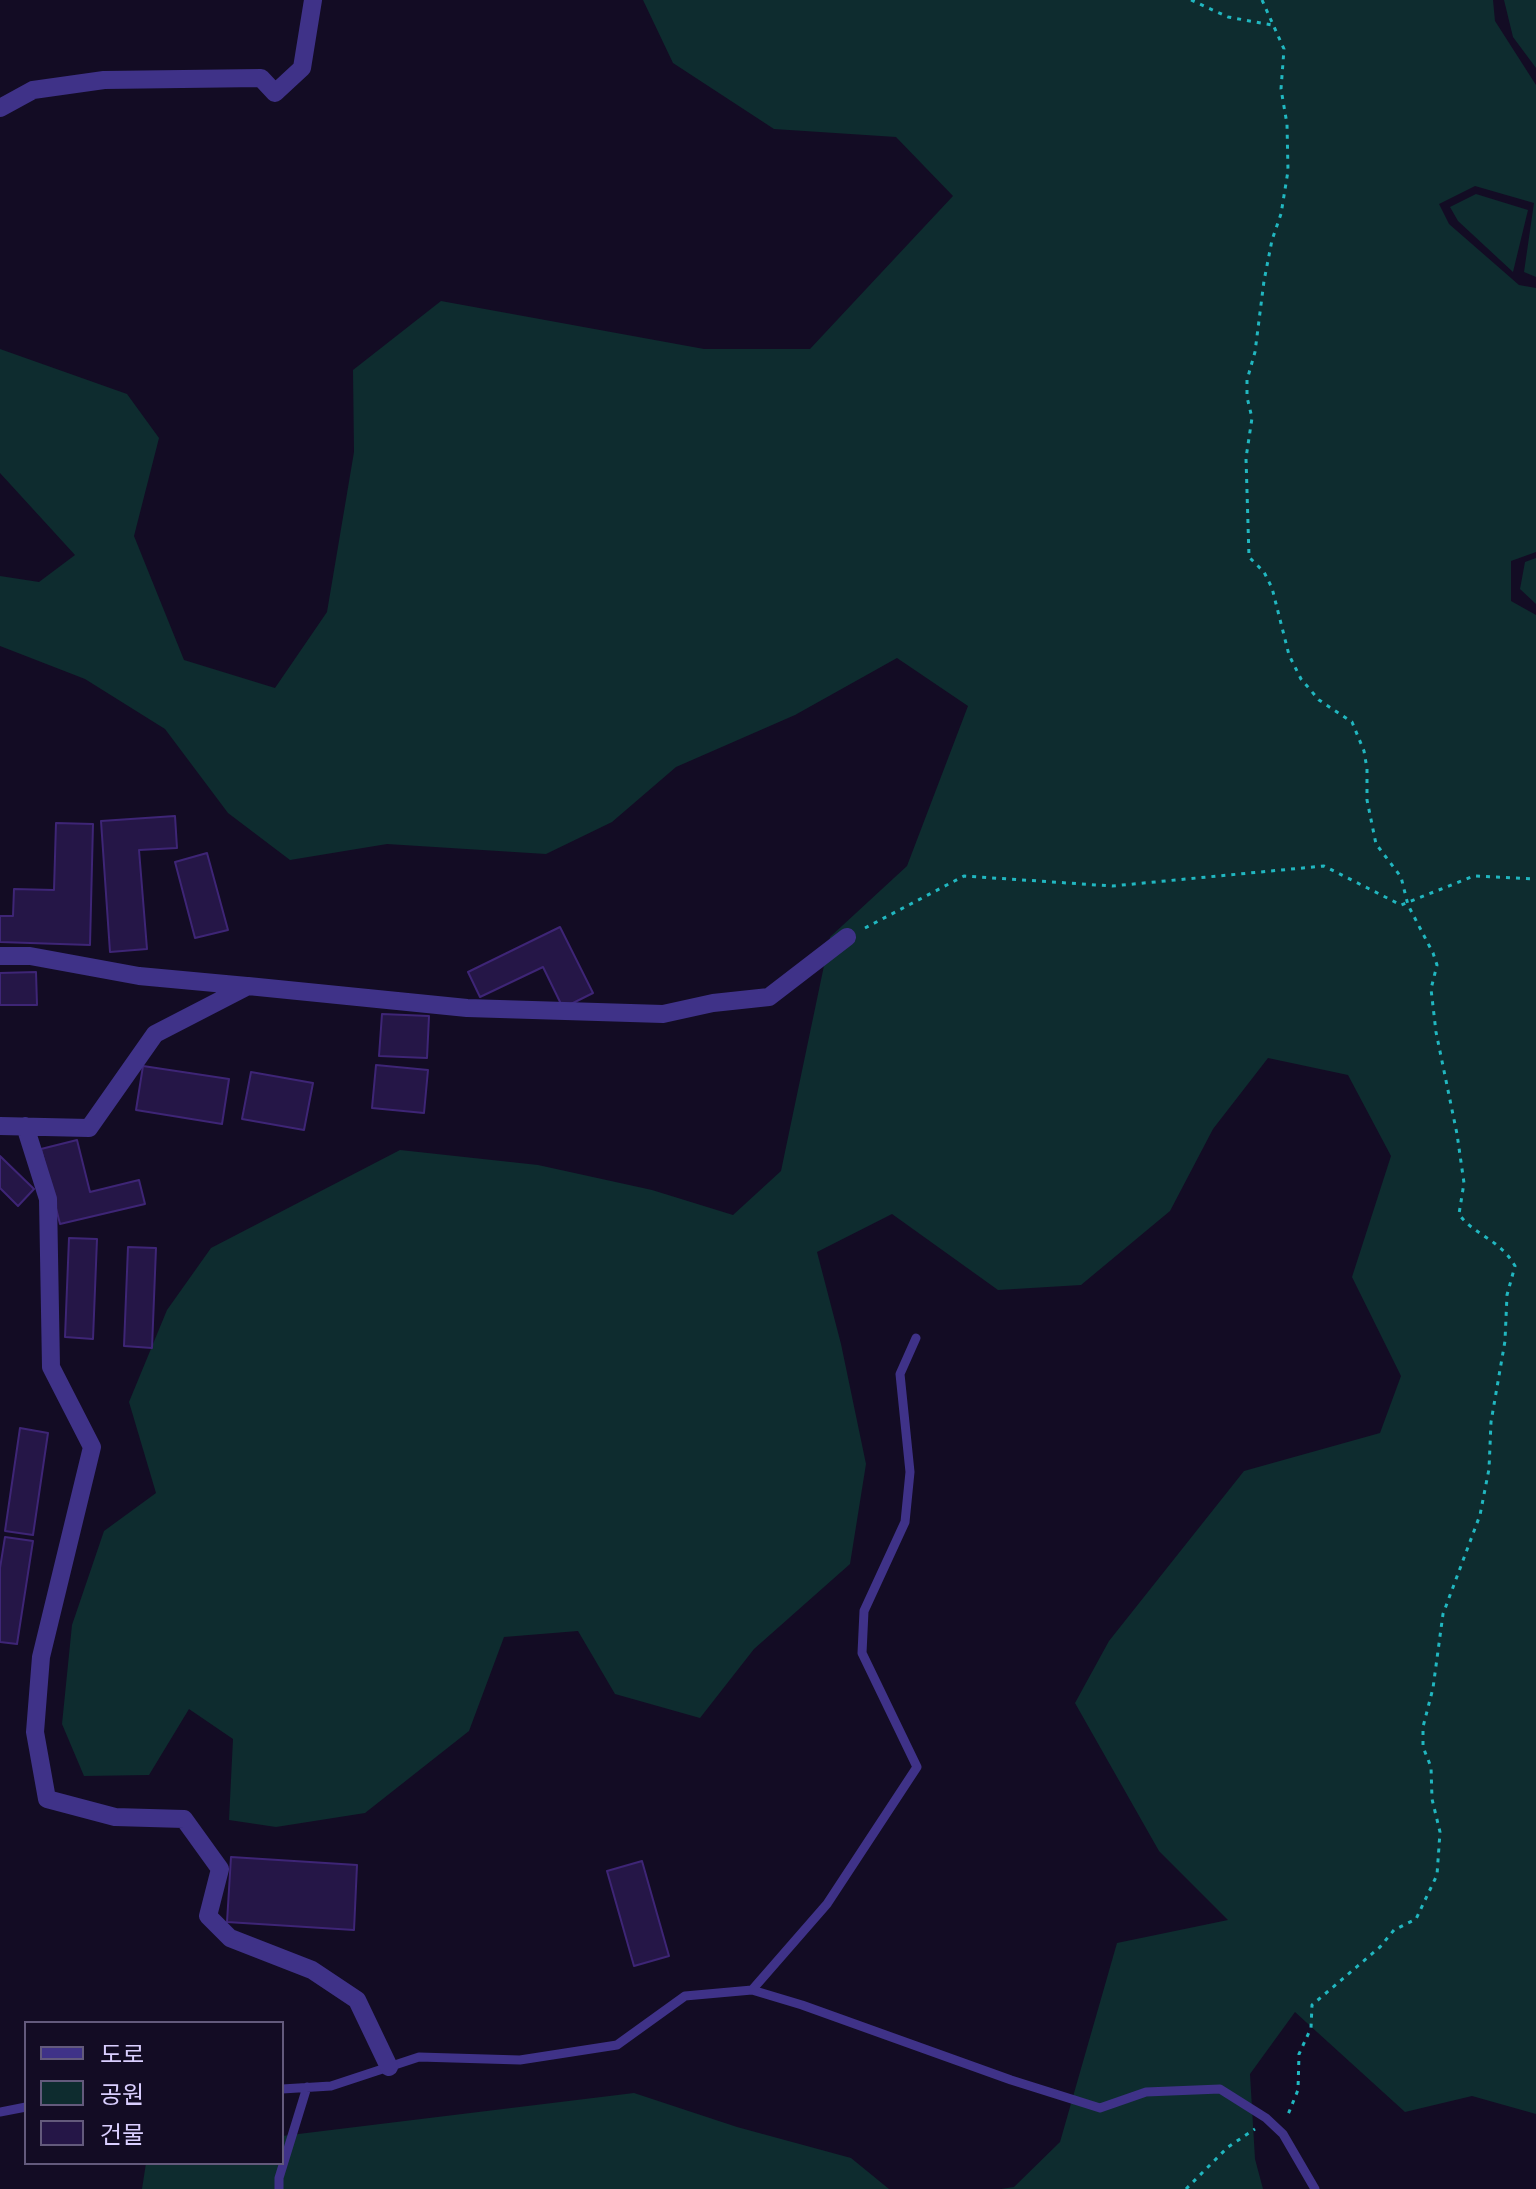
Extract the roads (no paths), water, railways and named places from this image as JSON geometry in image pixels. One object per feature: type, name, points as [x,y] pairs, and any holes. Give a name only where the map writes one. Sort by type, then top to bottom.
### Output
[{"type":"street","points":[[0,108],[33,90],[104,80],[261,78],[275,93],[302,68],[313,0]]},
{"type":"street","points":[[0,956],[30,956],[139,976],[467,1008],[663,1014],[713,1003],[769,997],[847,937]]},
{"type":"street","points":[[0,1126],[89,1128],[155,1034],[248,986]]},
{"type":"street","points":[[25,1126],[48,1199],[51,1367],[92,1447],[41,1657],[35,1732],[47,1799],[115,1817],[184,1819],[220,1869],[208,1916],[230,1938],[312,1970],[357,2000],[389,2067]]},
{"type":"lane","points":[[752,1990],[827,1904],[917,1767],[862,1653],[864,1611],[905,1522],[910,1472],[900,1374],[916,1338]]},
{"type":"lane","points":[[284,2089],[331,2086],[419,2057],[520,2060],[617,2045],[685,1996],[752,1990],[1100,2108],[1146,2092],[1220,2089],[1283,2134],[1315,2189]]},
{"type":"lane","points":[[284,2162],[307,2087]]},
{"type":"lane","points":[[0,2112],[24,2107]]},
{"type":"lane","points":[[279,2189],[283,2165]]}]
